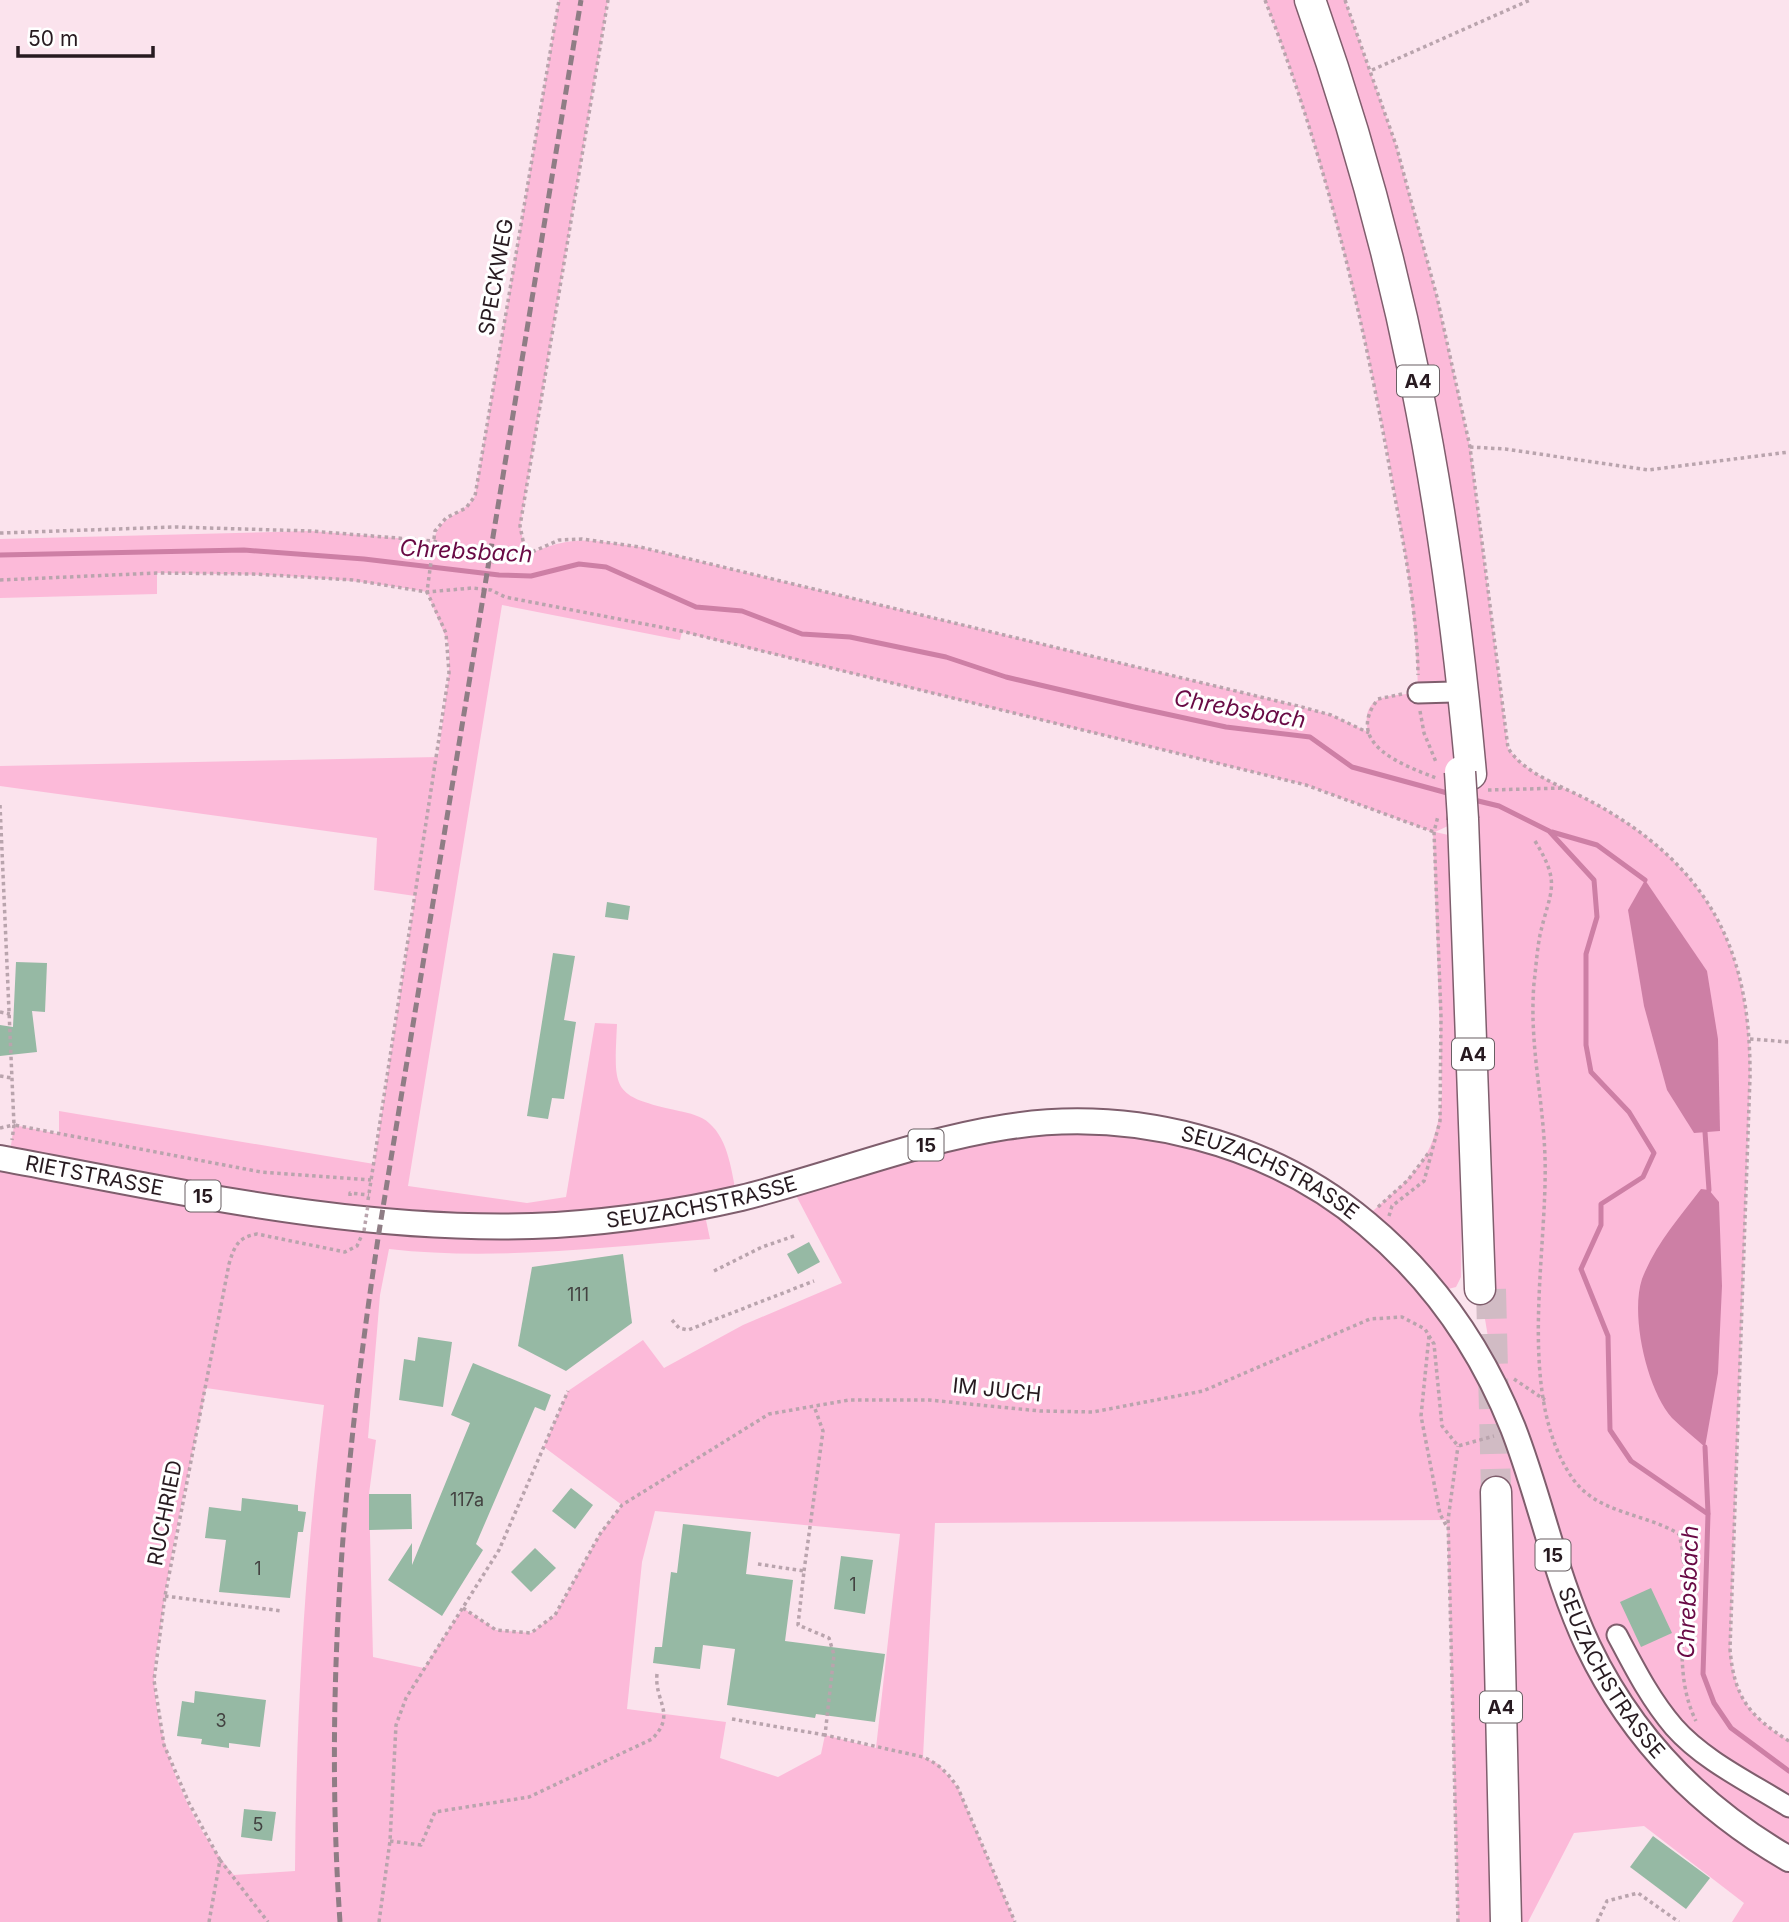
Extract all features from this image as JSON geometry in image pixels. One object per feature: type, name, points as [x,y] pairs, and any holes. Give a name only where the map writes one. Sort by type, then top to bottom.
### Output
[{"type":"highway","name":"A4","points":[[1298,0],[1348,148],[1392,312],[1423,465],[1453,692],[1456,769]]},
{"type":"highway","name":"A4","points":[[1310,0],[1362,157],[1413,360],[1446,540],[1485,1289]]},
{"type":"highway","name":"A4","points":[[1495,1922],[1490,1492],[1506,1922]]},
{"type":"main road","name":"SEUZACHSTRASSE","points":[[398,1224],[533,1226],[640,1217],[737,1198],[977,1132],[1052,1121],[1085,1121],[1156,1128],[1234,1149],[1285,1170],[1363,1220],[1402,1255],[1464,1332],[1514,1431],[1569,1599],[1593,1655],[1623,1708],[1652,1747],[1685,1782],[1722,1814],[1789,1859]]},
{"type":"main road","name":"RIETSTRASSE","points":[[0,1158],[280,1209],[398,1224]]},
{"type":"lane","points":[[1418,693],[1453,692]]},
{"type":"lane","points":[[1617,1635],[1648,1693],[1676,1729],[1716,1761],[1789,1807]]},
{"type":"path","name":"SPECKWEG","points":[[434,541],[440,523],[466,508],[475,496],[559,0]]},
{"type":"path","points":[[526,555],[520,526],[608,0]]},
{"type":"path","points":[[1265,0],[1311,139],[1368,354],[1397,507],[1417,652],[1418,693],[1424,733],[1456,769]]},
{"type":"path","points":[[1345,0],[1371,70],[1421,233],[1470,447],[1508,748],[1521,764],[1627,822],[1682,868],[1701,892],[1730,944],[1744,989],[1750,1039],[1730,1649],[1732,1672],[1748,1709],[1764,1726],[1789,1741]]},
{"type":"path","points":[[1371,70],[1530,0]]},
{"type":"path","points":[[1470,447],[1504,449],[1648,470],[1789,452]]},
{"type":"path","points":[[0,533],[242,527],[434,541],[482,561],[512,561],[559,540],[582,539],[640,547],[1298,706],[1331,715],[1369,733],[1368,715],[1378,699],[1386,695],[1418,693]]},
{"type":"path","points":[[350,1193],[369,1195],[449,673],[446,633],[427,592],[434,541]]},
{"type":"path","points":[[0,580],[157,573],[253,574],[353,580],[427,592],[472,588],[491,590],[505,597],[681,631],[1306,785],[1434,832]]},
{"type":"path","points":[[0,805],[14,1125],[261,1172],[371,1180]]},
{"type":"path","points":[[1434,832],[1459,817]]},
{"type":"path","points":[[1391,1224],[1389,1211],[1424,1181],[1440,1121],[1442,1093],[1434,832]]},
{"type":"path","points":[[1535,841],[1548,863],[1553,895],[1540,936],[1531,1037],[1544,1135],[1546,1196],[1539,1297],[1539,1370],[1551,1433],[1572,1478],[1584,1491],[1608,1507],[1659,1522],[1679,1534],[1685,1558],[1681,1662],[1692,1713],[1698,1725]]},
{"type":"path","points":[[0,1012],[10,1014]]},
{"type":"path","points":[[1750,1039],[1789,1042]]},
{"type":"path","points":[[0,1076],[12,1078]]},
{"type":"path","points":[[1363,1220],[1408,1180],[1424,1162],[1434,1143]]},
{"type":"path","name":"RUCHRIED","points":[[268,1922],[220,1860],[189,1803],[164,1745],[154,1680],[165,1596],[235,1246],[248,1235],[257,1234],[345,1252],[357,1246],[364,1231],[369,1195]]},
{"type":"path","points":[[715,1272],[762,1247],[797,1235]]},
{"type":"path","points":[[671,1320],[679,1328],[688,1330],[814,1281]]},
{"type":"path","name":"IM JUCH","points":[[463,1608],[496,1630],[531,1633],[555,1615],[600,1534],[622,1505],[769,1415],[849,1400],[929,1400],[1040,1411],[1093,1412],[1203,1391],[1370,1319],[1402,1317],[1415,1322],[1429,1336]]},
{"type":"path","points":[[1429,1336],[1437,1358],[1442,1426],[1458,1446],[1448,1529],[1458,1922]]},
{"type":"path","points":[[1429,1336],[1421,1416],[1440,1514],[1448,1529]]},
{"type":"path","points":[[1507,1375],[1545,1399]]},
{"type":"path","points":[[379,1922],[390,1841],[396,1725],[405,1699],[499,1550],[568,1391]]},
{"type":"path","points":[[814,1406],[823,1431],[798,1625],[829,1638],[834,1655],[825,1735]]},
{"type":"path","points":[[1458,1446],[1514,1431]]},
{"type":"path","points":[[758,1564],[804,1571]]},
{"type":"path","points":[[165,1596],[282,1611]]},
{"type":"path","points":[[390,1841],[421,1845],[435,1812],[529,1797],[652,1739],[662,1729],[665,1709],[655,1688],[657,1674]]},
{"type":"path","points":[[732,1719],[825,1735],[923,1757],[938,1763],[958,1788],[1015,1922]]},
{"type":"path","points":[[209,1922],[220,1860]]},
{"type":"path","points":[[1597,1922],[1607,1901],[1638,1893],[1678,1922]]},
{"type":"shaded area","points":[[559,0],[608,0],[520,526],[526,555],[557,544],[582,540],[640,547],[1298,706],[1331,715],[1368,732],[1367,719],[1373,703],[1388,696],[1418,693],[1409,582],[1380,413],[1354,293],[1323,173],[1286,56],[1265,0],[1345,0],[1396,145],[1437,297],[1470,447],[1508,748],[1524,766],[1592,802],[1632,827],[1666,853],[1693,883],[1715,915],[1731,950],[1742,988],[1748,1031],[1750,1077],[1730,1649],[1735,1680],[1746,1704],[1763,1723],[1789,1741],[1789,1922],[1732,1922],[1744,1903],[1644,1826],[1574,1833],[1528,1922],[1458,1922],[1447,1520],[935,1523],[923,1757],[938,1764],[958,1788],[1015,1922],[0,1922],[0,1158],[9,1159],[14,1125],[59,1134],[59,1111],[374,1164],[415,896],[374,890],[377,838],[0,786],[0,766],[438,757],[449,673],[449,645],[427,592],[360,582],[259,575],[157,573],[157,594],[0,598],[0,539],[311,531],[434,541],[441,526],[465,508],[475,496]],"holes":[[[502,605],[680,640],[682,632],[1306,785],[1433,832],[1442,1092],[1439,1116],[1428,1152],[1419,1166],[1363,1220],[1197,1137],[1010,1126],[790,1184],[842,1283],[743,1325],[664,1368],[643,1340],[568,1391],[544,1447],[622,1505],[600,1534],[555,1615],[531,1633],[496,1630],[463,1608],[424,1668],[373,1657],[369,1494],[376,1440],[368,1438],[380,1295],[389,1249],[469,1254],[509,1253],[710,1239],[703,1206],[737,1198],[729,1158],[716,1130],[699,1117],[629,1095],[621,1087],[617,1077],[617,1024],[595,1023],[566,1197],[527,1203],[408,1186]],[[1463,819],[1480,1289],[1497,1391],[1436,1292],[1456,1287],[1461,1277],[1464,1068],[1449,880],[1453,836],[1435,832]],[[206,1388],[324,1405],[303,1638],[295,1871],[234,1875],[218,1855],[190,1809],[169,1759],[154,1681],[175,1534]],[[655,1511],[900,1534],[876,1748],[825,1735],[821,1754],[778,1777],[720,1758],[726,1722],[627,1709],[642,1562]]]},
{"type":"shaded area","points":[[1645,880],[1707,971],[1718,1039],[1720,1131],[1694,1133],[1667,1090],[1644,1006],[1628,910]]},
{"type":"shaded area","points":[[1701,1189],[1709,1190],[1719,1202],[1722,1286],[1718,1373],[1705,1447],[1672,1418],[1655,1390],[1643,1352],[1638,1312],[1642,1279],[1647,1267],[1668,1232]]},
{"type":"building","points":[[607,902],[630,906],[628,920],[605,917]]},
{"type":"building","points":[[553,953],[575,956],[564,1020],[576,1022],[564,1099],[552,1098],[548,1119],[527,1116]]},
{"type":"building","points":[[16,962],[47,963],[45,1012],[32,1011],[37,1052],[0,1056],[0,1025],[13,1027]]},
{"type":"building","points":[[809,1242],[820,1262],[798,1274],[787,1254]]},
{"type":"building","points":[[623,1254],[632,1323],[566,1371],[518,1346],[532,1267]]},
{"type":"building","points":[[418,1337],[452,1342],[443,1407],[399,1400],[404,1359],[415,1361]]},
{"type":"building","points":[[473,1363],[551,1395],[545,1411],[535,1407],[476,1544],[483,1550],[442,1616],[388,1580],[412,1543],[412,1565],[470,1423],[451,1415]]},
{"type":"building","points":[[571,1488],[593,1505],[575,1529],[552,1511]]},
{"type":"building","points":[[369,1494],[411,1494],[412,1529],[369,1530]]},
{"type":"building","points":[[242,1498],[298,1505],[298,1511],[306,1512],[303,1532],[298,1532],[290,1598],[219,1592],[226,1540],[205,1538],[209,1507],[241,1511]]},
{"type":"building","points":[[683,1524],[751,1532],[746,1574],[793,1580],[785,1641],[885,1654],[875,1722],[816,1714],[815,1718],[727,1705],[735,1649],[703,1645],[700,1669],[653,1663],[655,1647],[662,1647],[671,1572],[677,1573]]},
{"type":"building","points":[[535,1548],[556,1568],[531,1592],[511,1572]]},
{"type":"building","points":[[841,1556],[873,1560],[865,1614],[834,1609]]},
{"type":"building","points":[[1651,1588],[1672,1633],[1641,1647],[1620,1602]]},
{"type":"building","points":[[195,1691],[266,1700],[260,1747],[229,1743],[229,1748],[201,1744],[202,1739],[177,1736],[182,1701],[194,1703]]},
{"type":"building","points":[[244,1809],[276,1812],[272,1841],[241,1837]]},
{"type":"building","points":[[1653,1836],[1710,1878],[1686,1909],[1630,1867]]},
{"type":"waterway","name":"Chrebsbach","points":[[0,555],[244,550],[531,576],[579,564],[606,567],[696,607],[742,611],[802,634],[850,637],[946,657],[1006,677],[1226,727],[1310,737],[1352,767],[1451,794]]},
{"type":"waterway","name":"Chrebsbach","points":[[1470,799],[1499,806],[1549,831],[1594,880],[1597,917],[1586,954],[1586,1045],[1591,1072],[1629,1112],[1654,1153],[1643,1177],[1601,1204],[1601,1225],[1581,1269],[1608,1336],[1610,1430],[1631,1461],[1708,1514],[1703,1674],[1714,1703],[1731,1728],[1789,1771]]},
{"type":"waterway","points":[[1552,832],[1597,845],[1645,880]]},
{"type":"waterway","points":[[1705,1132],[1709,1190]]},
{"type":"waterway","points":[[1705,1447],[1708,1513]]},
{"type":"tunnel","points":[[1491,1289],[1496,1492]]},
{"type":"railway","points":[[340,1922],[334,1749],[336,1662],[340,1576],[356,1404],[379,1232],[581,0]]}]
